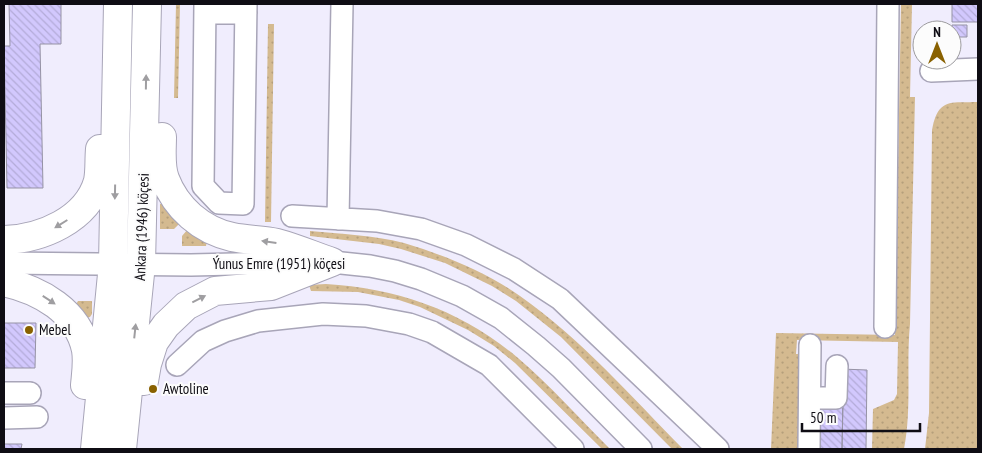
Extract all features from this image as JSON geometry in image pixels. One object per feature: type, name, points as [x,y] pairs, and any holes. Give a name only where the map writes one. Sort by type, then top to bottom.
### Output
[{"type":"main road","name":"Ankara (1946) köçesi","points":[[95,445],[113,264],[118,4]]},
{"type":"main road","name":"Ankara (1946) köçesi","points":[[122,446],[141,264],[147,4]]},
{"type":"main road","points":[[4,240],[16,240],[48,231],[69,219],[80,209],[98,180],[100,128],[116,109]]},
{"type":"main road","points":[[145,109],[162,133],[162,169],[164,179],[175,200],[188,215],[214,231],[230,237],[276,243],[332,262]]},
{"type":"main road","points":[[122,446],[140,418],[150,350],[166,325],[182,309],[216,291],[271,286],[332,262]]},
{"type":"main road","points":[[4,282],[20,286],[44,296],[59,307],[74,322],[86,349],[87,361],[83,414],[95,445]]},
{"type":"street","points":[[338,219],[342,4]]},
{"type":"street","points":[[884,327],[888,4]]},
{"type":"street","points":[[205,8],[246,9],[243,204],[219,203],[203,186],[205,8]]},
{"type":"street","points":[[931,72],[978,70]]},
{"type":"street","points":[[292,216],[377,221],[421,228],[466,245],[514,268],[560,299],[718,449]]},
{"type":"street","name":"Ýunus Emre (1951) köçesi","points":[[4,263],[191,265],[332,262],[370,266],[420,279],[462,296],[518,330],[561,368],[640,449]]},
{"type":"street","points":[[177,365],[203,342],[225,331],[258,322],[324,314],[366,316],[409,324],[432,332],[490,365],[573,449]]},
{"type":"street","points":[[809,449],[810,345]]},
{"type":"street","points":[[810,398],[836,398],[837,366]]},
{"type":"street","points":[[4,393],[30,393]]},
{"type":"street","points":[[4,418],[37,418]]},
{"type":"shaded area","points":[[176,4],[180,4],[178,98],[174,98]]},
{"type":"shaded area","points":[[901,4],[912,4],[910,97],[915,97],[908,418],[904,449],[872,449],[873,409],[894,400],[897,394],[898,342],[797,340],[796,354],[801,354],[801,449],[771,449],[776,333],[895,335]]},
{"type":"shaded area","points":[[268,24],[274,24],[271,222],[265,222]]},
{"type":"shaded area","points":[[978,102],[978,449],[925,449],[929,413],[932,130],[938,112],[942,107],[953,103]]},
{"type":"shaded area","points":[[160,204],[166,204],[181,222],[174,229],[160,229]]},
{"type":"shaded area","points":[[188,229],[207,241],[206,246],[182,246],[182,236]]},
{"type":"shaded area","points":[[310,231],[369,236],[404,243],[449,259],[507,287],[585,349],[683,449],[672,449],[561,337],[516,301],[492,286],[445,263],[401,249],[379,244],[310,236]]},
{"type":"shaded area","points":[[309,285],[352,286],[403,297],[452,315],[475,327],[497,341],[530,368],[610,449],[602,449],[515,363],[494,346],[468,330],[420,307],[399,300],[358,292],[311,291]]},
{"type":"shaded area","points":[[78,301],[92,301],[92,314],[90,317],[86,318],[75,306]]},
{"type":"building","points":[[9,4],[61,4],[61,44],[40,44],[43,188],[7,188],[4,46],[10,46]]},
{"type":"building","points":[[952,4],[978,4],[978,22],[952,20]]},
{"type":"building","points":[[962,25],[967,25],[967,37],[962,37]]},
{"type":"building","points":[[4,323],[36,323],[35,368],[4,368]]},
{"type":"building","points":[[841,369],[867,370],[866,449],[842,449],[843,394]]},
{"type":"building","points":[[819,402],[843,402],[842,449],[819,449]]},
{"type":"building","points":[[4,444],[22,444],[21,449],[4,449]]},
{"type":"place","name":"Mebel","points":[[29,330]]},
{"type":"place","name":"Awtoline","points":[[153,389]]}]
